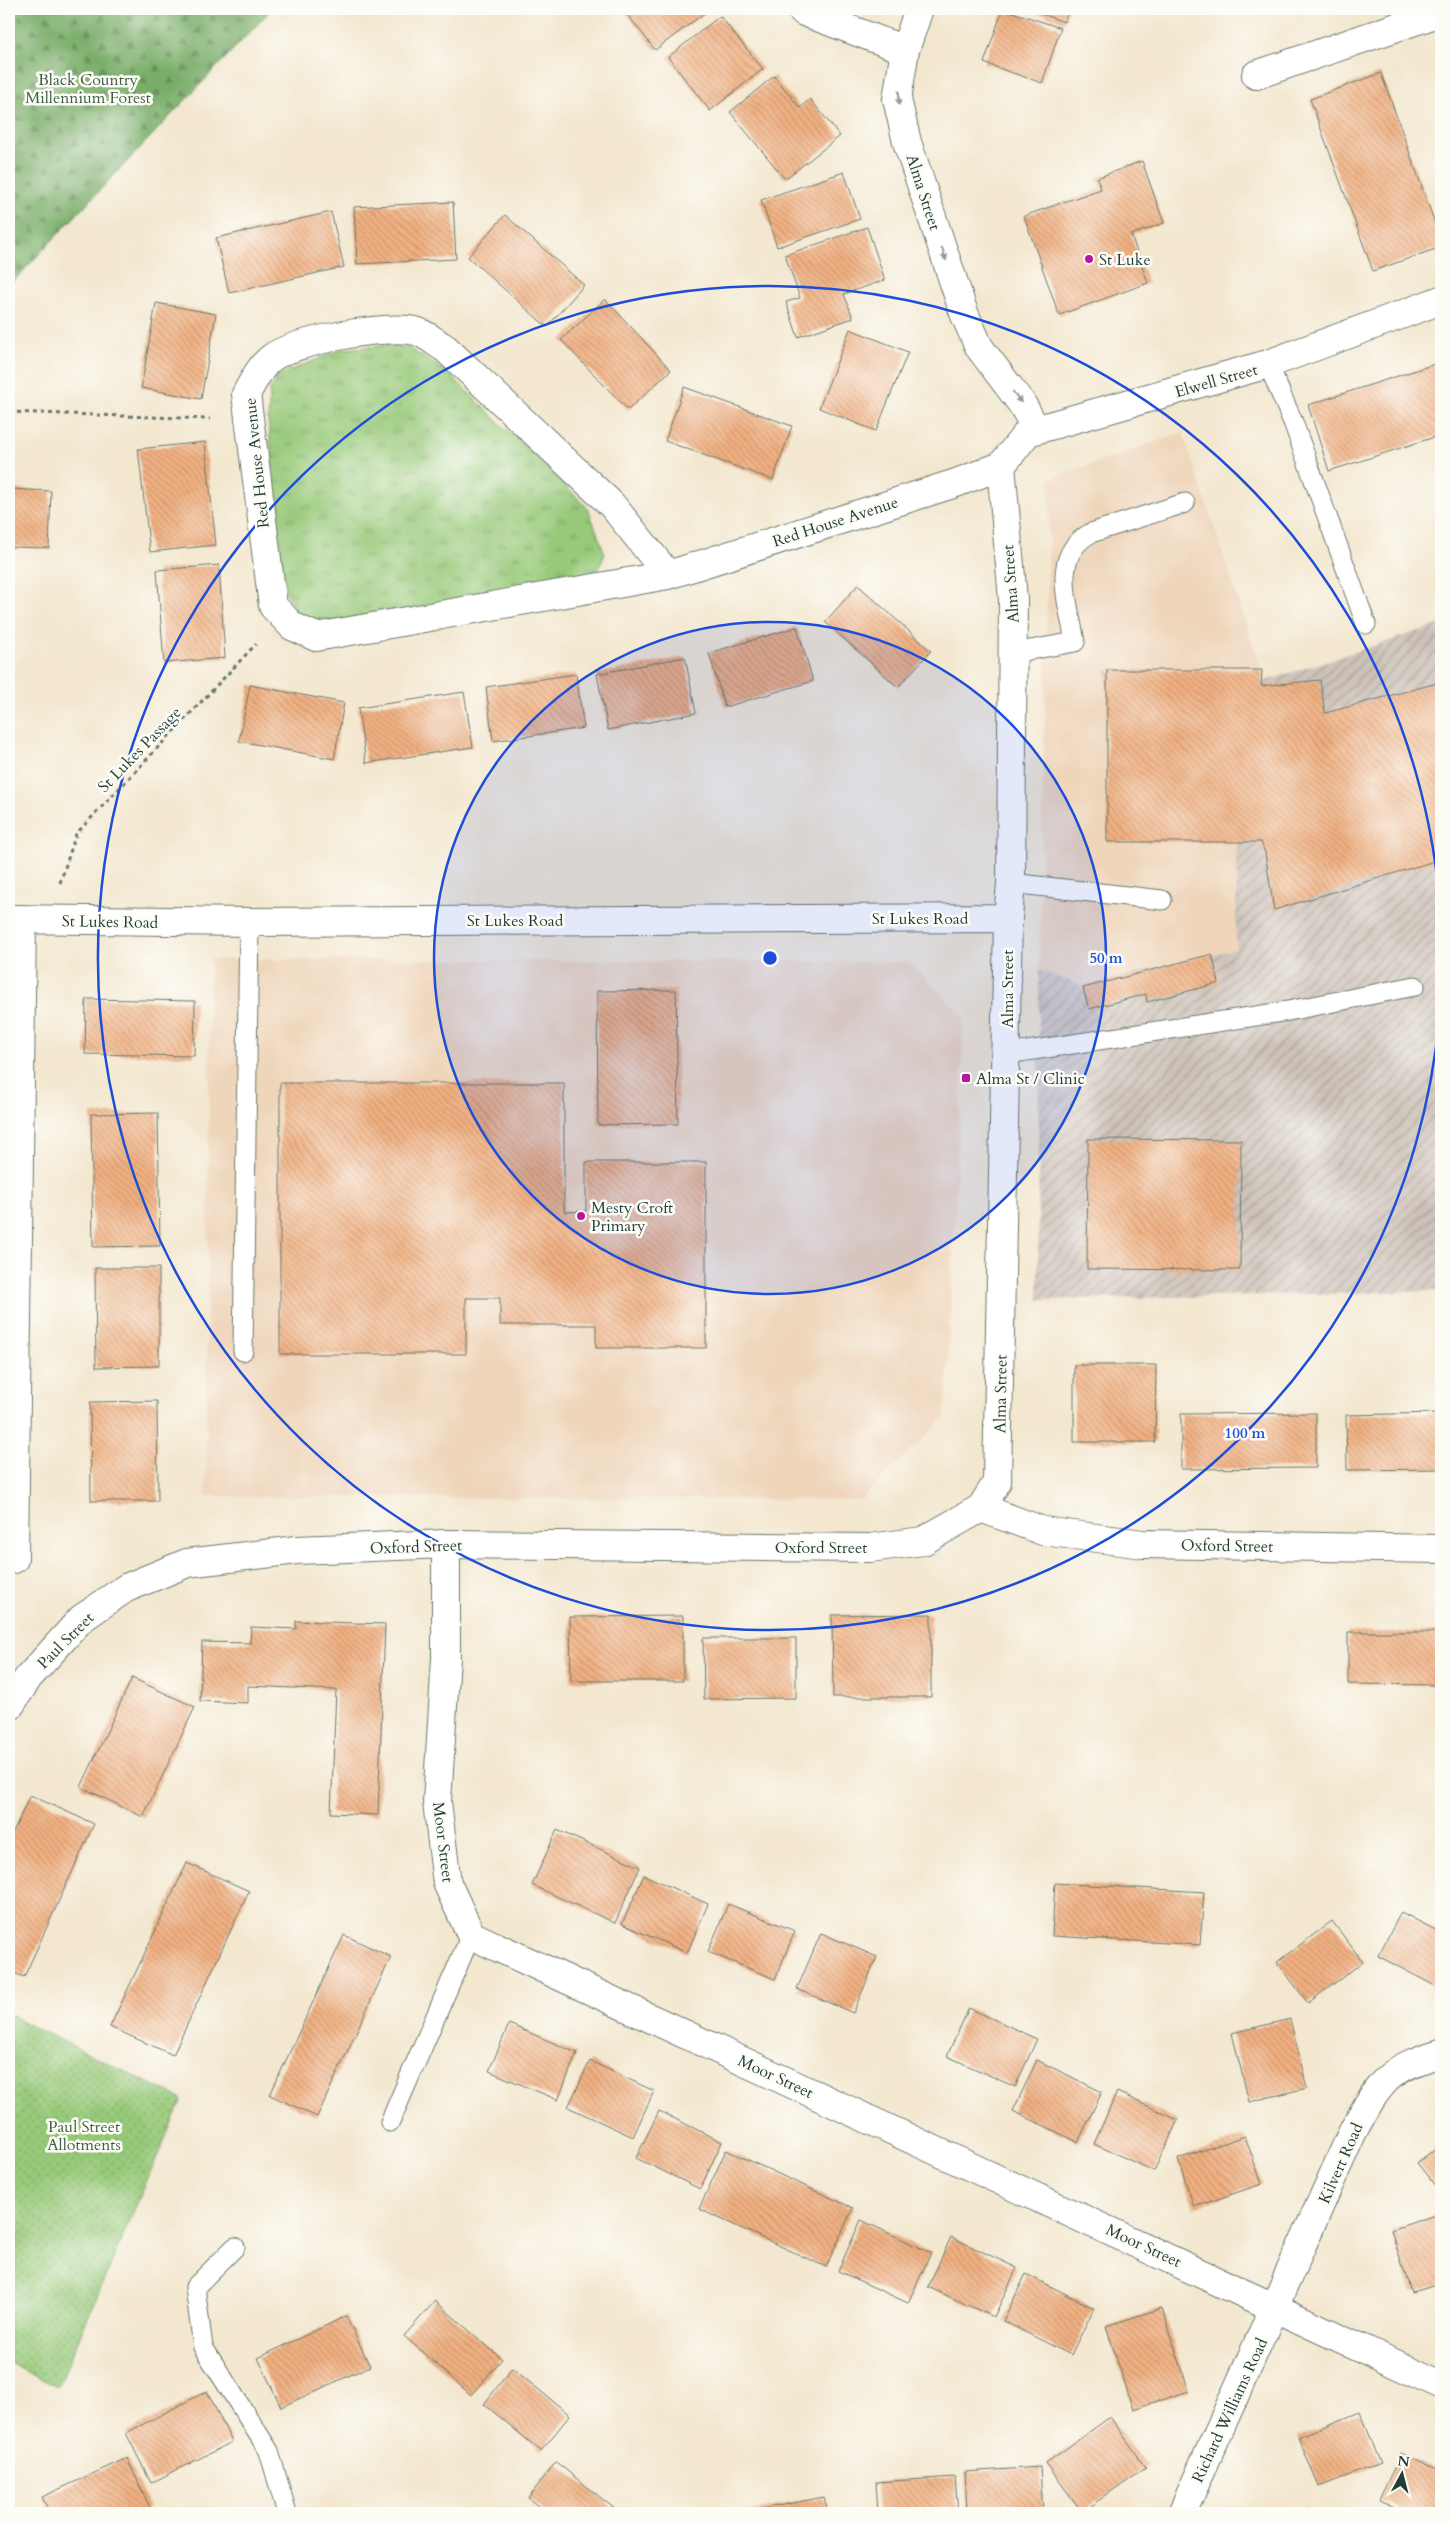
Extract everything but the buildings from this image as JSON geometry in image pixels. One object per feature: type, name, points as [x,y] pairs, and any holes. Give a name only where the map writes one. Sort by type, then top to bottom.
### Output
[{"type":"street","points":[[801,9],[804,12],[905,50]]},
{"type":"street","name":"Alma Street","points":[[919,9],[905,50],[898,99],[907,142],[964,313],[978,347],[1022,404],[1036,429]]},
{"type":"street","points":[[1256,75],[1441,12]]},
{"type":"street","name":"Elwell Street","points":[[1001,466],[1028,432],[1144,401],[1268,364],[1441,300]]},
{"type":"street","name":"Red House Avenue","points":[[668,575],[612,504],[445,348],[416,331],[386,328],[292,346],[270,359],[257,374],[246,394],[272,606],[292,626],[316,637],[668,575],[956,483],[1001,466]]},
{"type":"street","name":"Alma Street","points":[[980,1508],[997,1482],[1008,918],[1012,883],[1013,599],[1001,466]]},
{"type":"street","name":"St Lukes Road","points":[[27,919],[249,922],[1008,918]]},
{"type":"street","points":[[14,1559],[27,919]]},
{"type":"street","name":"Oxford Street","points":[[187,1563],[298,1550],[446,1544],[870,1548],[923,1541],[980,1508],[1043,1531],[1143,1544],[1441,1549]]},
{"type":"street","name":"Moor Street","points":[[446,1544],[446,1658],[437,1802],[447,1882],[470,1935],[1441,2385]]},
{"type":"street","name":"Paul Street","points":[[9,1707],[28,1678],[81,1619],[126,1588],[187,1563]]},
{"type":"street","name":"Kilvert Road","points":[[1276,2307],[1354,2131],[1372,2097],[1390,2075],[1413,2062],[1441,2054]]},
{"type":"street","name":"Richard Williams Road","points":[[1182,2513],[1276,2307]]},
{"type":"lane","points":[[1268,364],[1292,422],[1366,624]]},
{"type":"lane","points":[[1013,653],[1075,642],[1065,576],[1065,564],[1070,551],[1078,540],[1091,533],[1185,503]]},
{"type":"lane","points":[[1012,883],[1162,900]]},
{"type":"lane","points":[[243,1351],[249,922]]},
{"type":"lane","points":[[1006,1054],[1288,1012],[1415,986]]},
{"type":"lane","points":[[390,2122],[470,1935]]},
{"type":"lane","points":[[235,2247],[195,2287],[203,2347],[269,2451],[287,2513]]},
{"type":"path","points":[[9,412],[249,421]]},
{"type":"path","name":"St Lukes Passage","points":[[27,919],[76,834],[283,616]]},
{"type":"path","points":[[9,2501],[14,2513]]},
{"type":"shaded area","points":[[1183,432],[1265,681],[1238,681],[1236,949],[1083,986],[1039,970],[1050,479]]},
{"type":"shaded area","points":[[1441,624],[1441,1291],[1038,1300],[1039,970],[1083,986],[1236,949],[1238,681],[1265,681]]},
{"type":"shaded area","name":"Mesty Croft Primary","points":[[210,959],[909,962],[964,1016],[945,1417],[860,1500],[206,1496]]},
{"type":"green space","name":"Black Country Millennium Forest","points":[[20,9],[272,9],[9,286],[9,18]]},
{"type":"green space","points":[[392,345],[410,349],[447,372],[588,508],[605,554],[598,571],[583,582],[311,625],[296,614],[285,590],[268,419],[270,390],[277,376],[342,349]]},
{"type":"green space","name":"Paul Street Allotments","points":[[9,2015],[182,2099],[58,2387],[9,2363]]},
{"type":"place","name":"St Luke","points":[[1089,259]]},
{"type":"place","name":"Alma St / Clinic","points":[[966,1078]]},
{"type":"place","name":"Mesty Croft Primary","points":[[581,1216]]}]
